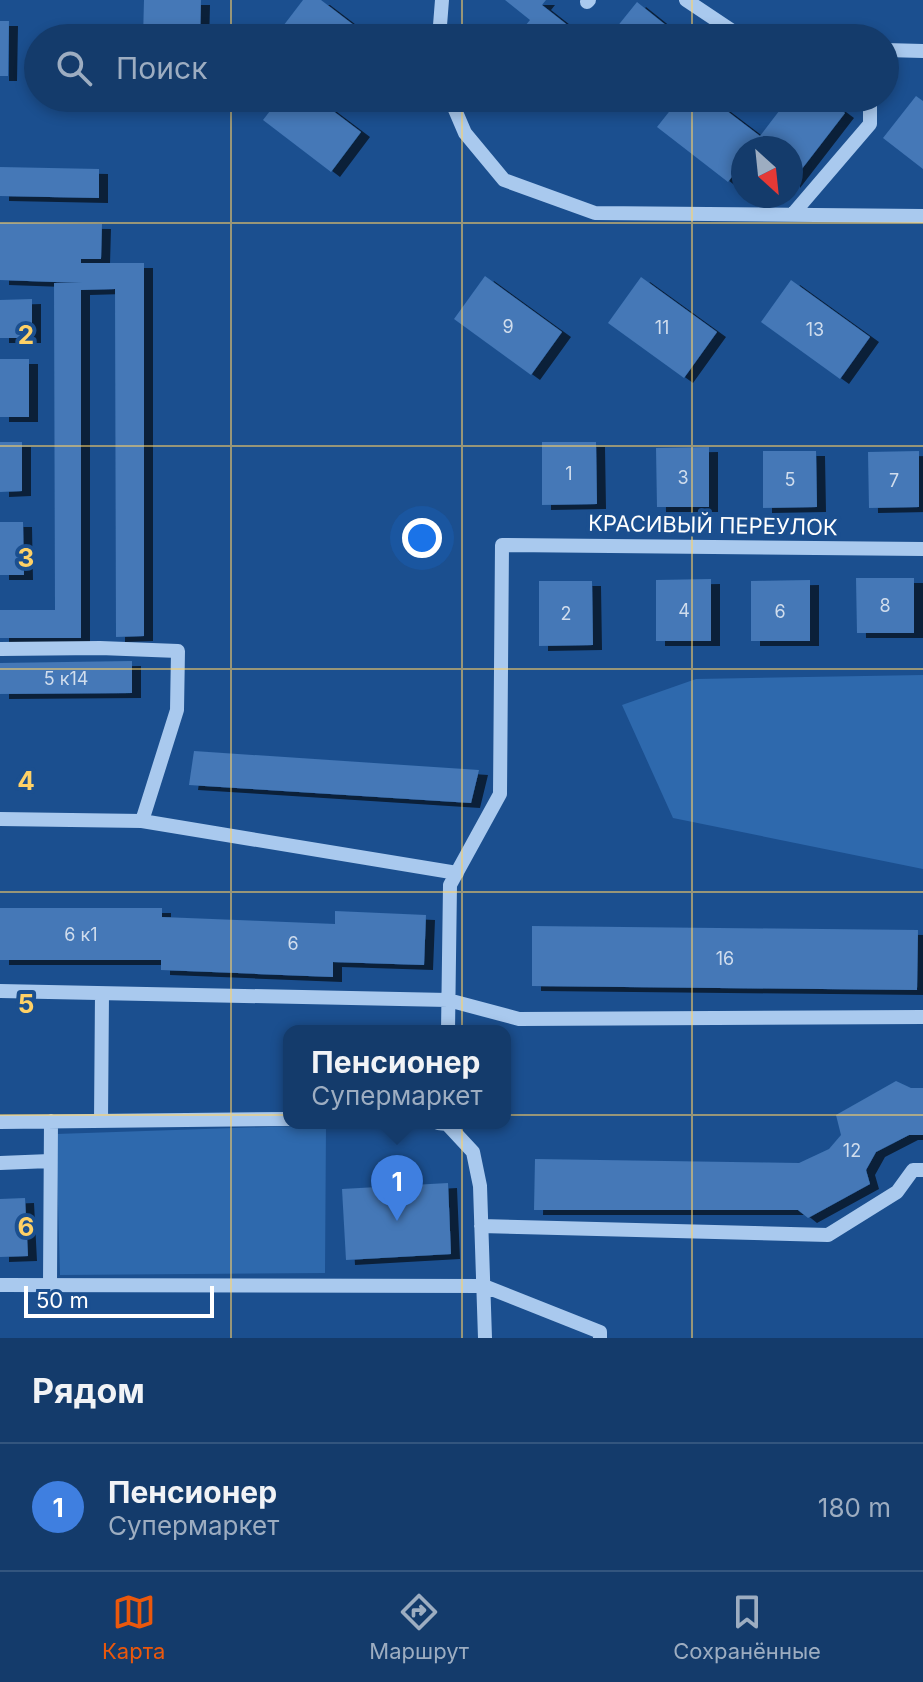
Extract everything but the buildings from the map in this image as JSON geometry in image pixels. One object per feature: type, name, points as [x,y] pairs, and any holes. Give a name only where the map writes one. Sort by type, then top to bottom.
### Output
[{"type":"street","points":[[440,24],[442,0]]},
{"type":"street","points":[[686,0],[722,24]]},
{"type":"street","points":[[899,50],[923,51]]},
{"type":"street","points":[[456,112],[465,133],[504,180],[595,213],[923,216]]},
{"type":"street","points":[[792,215],[870,124],[870,112]]},
{"type":"street","name":"КРАСИВЫЙ ПЕРЕУЛОК","points":[[457,873],[500,794],[502,545],[923,549]]},
{"type":"street","points":[[0,649],[178,651],[177,710],[142,821]]},
{"type":"street","points":[[0,819],[142,821],[457,873],[450,885],[448,1025]]},
{"type":"street","points":[[0,991],[448,1000],[519,1019],[923,1017]]},
{"type":"street","points":[[101,1121],[102,994]]},
{"type":"street","points":[[0,1122],[283,1119]]},
{"type":"street","points":[[50,1284],[51,1121]]},
{"type":"street","points":[[452,1129],[473,1152],[480,1186],[485,1338]]},
{"type":"street","points":[[0,1163],[50,1161]]},
{"type":"street","points":[[481,1226],[828,1235],[897,1192],[913,1170],[923,1170]]},
{"type":"street","points":[[0,1285],[484,1286],[600,1332],[600,1338]]},
{"type":"shaded area","points":[[923,675],[923,869],[673,818],[622,705],[696,679]]},
{"type":"shaded area","points":[[283,1126],[283,1129],[326,1129],[325,1273],[60,1275],[56,1134]]},
{"type":"place","name":"Пенсионер","points":[[397,1221]]}]
